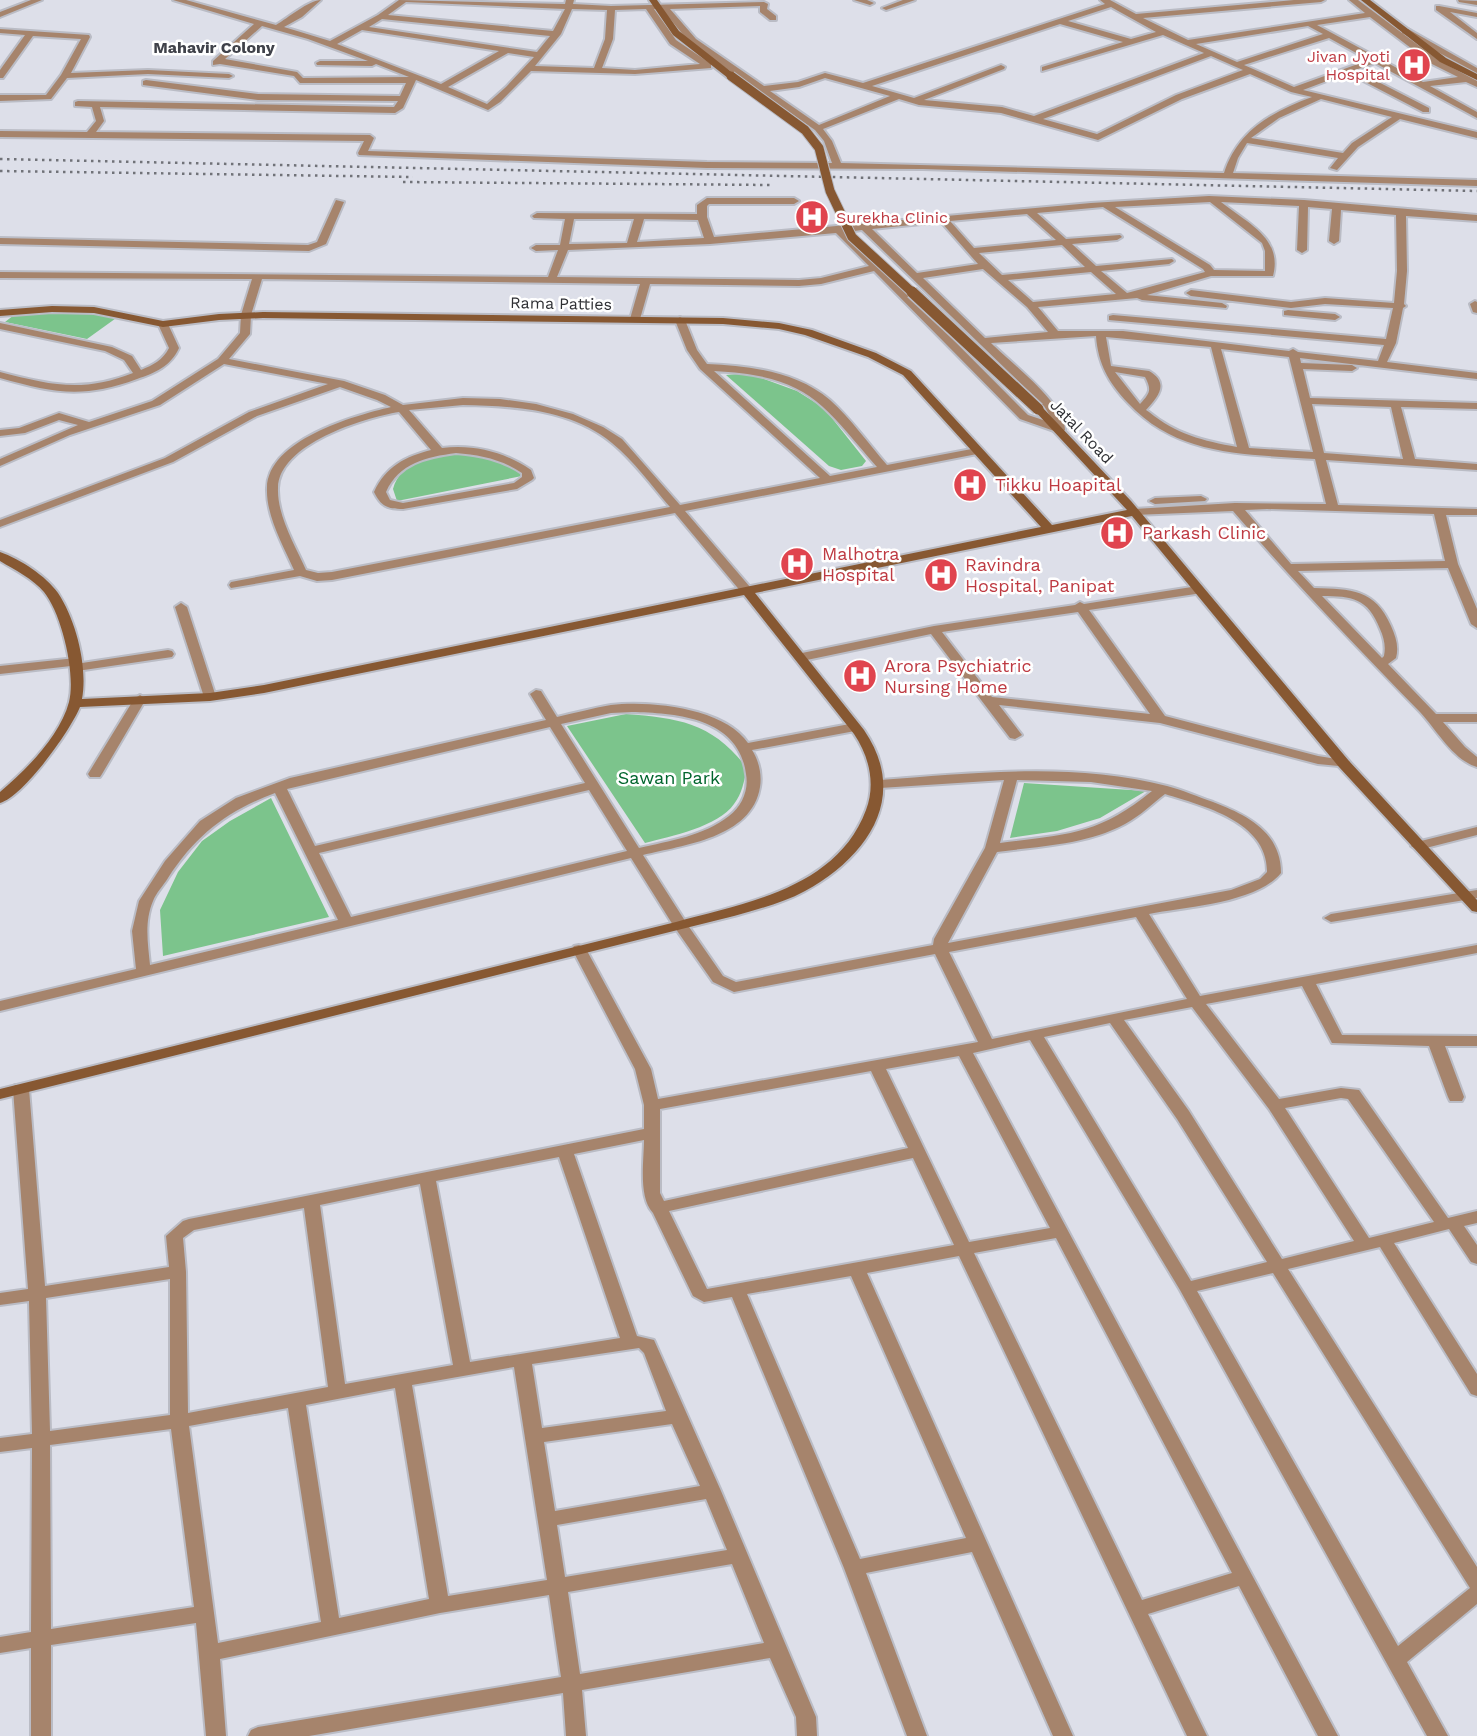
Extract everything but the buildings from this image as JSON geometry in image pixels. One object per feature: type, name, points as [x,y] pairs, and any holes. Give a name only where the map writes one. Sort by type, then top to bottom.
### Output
[{"type":"street","points":[[0,15],[38,0]]},
{"type":"street","points":[[179,0],[331,44],[384,64],[413,79],[490,107],[557,34],[570,3]]},
{"type":"street","points":[[276,28],[299,15],[317,0]]},
{"type":"street","points":[[331,44],[381,17],[404,0],[570,3],[611,8],[764,2],[763,10],[773,18]]},
{"type":"street","points":[[858,0],[870,3]]},
{"type":"street","points":[[1137,16],[1321,0]]},
{"type":"street","points":[[1353,0],[1435,62],[1477,84]]},
{"type":"street","points":[[1365,0],[1443,60],[1477,77]]},
{"type":"street","points":[[1462,0],[1477,3]]},
{"type":"street","points":[[888,4],[907,1]]},
{"type":"street","points":[[863,86],[1060,22],[1111,1],[1163,32],[1294,90],[1477,135]]},
{"type":"street","points":[[527,68],[645,72],[708,66],[673,42],[656,5]]},
{"type":"street","points":[[656,5],[693,41],[818,128],[828,141],[837,165]]},
{"type":"street","name":"Jatal Road","points":[[656,5],[676,33],[805,130],[819,148],[830,191],[852,237],[1059,430],[1131,508],[1344,764],[1418,846],[1471,895],[1477,908]]},
{"type":"street","points":[[597,71],[609,39],[611,8]]},
{"type":"street","points":[[1477,15],[1439,8],[1477,37]]},
{"type":"street","points":[[1186,43],[1371,14]]},
{"type":"street","points":[[381,17],[557,34]]},
{"type":"street","points":[[1060,22],[1132,42]]},
{"type":"street","points":[[201,75],[259,24]]},
{"type":"street","points":[[1310,24],[1477,115]]},
{"type":"street","points":[[362,28],[538,55]]},
{"type":"street","points":[[457,42],[475,28]]},
{"type":"street","points":[[1404,30],[1477,71]]},
{"type":"street","points":[[0,31],[86,37],[65,76],[46,98],[0,98]]},
{"type":"street","points":[[1045,69],[1163,32]]},
{"type":"street","points":[[0,76],[30,34]]},
{"type":"street","points":[[1236,65],[1329,35]]},
{"type":"street","points":[[440,88],[507,50]]},
{"type":"street","points":[[1037,118],[1209,54]]},
{"type":"street","points":[[1294,90],[1376,60]]},
{"type":"street","points":[[219,61],[297,74],[297,79],[303,80],[413,79]]},
{"type":"street","points":[[320,63],[384,64]]},
{"type":"street","points":[[915,101],[1001,67]]},
{"type":"street","points":[[1348,70],[1426,110]]},
{"type":"street","points":[[763,89],[796,84],[823,75],[915,101],[997,109],[1037,118],[1092,136],[1101,136],[1179,97],[1249,71]]},
{"type":"street","points":[[65,76],[149,72],[229,76]]},
{"type":"street","points":[[78,104],[395,110],[399,108],[413,79]]},
{"type":"street","points":[[1419,85],[1466,79]]},
{"type":"street","points":[[146,83],[258,97],[402,99]]},
{"type":"street","points":[[818,128],[898,96]]},
{"type":"street","points":[[1228,174],[1231,158],[1245,140],[1272,116],[1319,97]]},
{"type":"street","points":[[89,135],[100,121],[95,109],[97,104]]},
{"type":"street","points":[[1334,168],[1362,139],[1397,117]]},
{"type":"street","points":[[0,134],[370,138],[362,153],[707,164],[1228,174],[1477,183]]},
{"type":"street","points":[[1245,140],[1343,156]]},
{"type":"street","points":[[1031,305],[1128,296],[1211,273],[1272,273],[1270,251],[1266,242],[1212,199]]},
{"type":"street","points":[[536,248],[631,247],[1106,205],[1212,199],[1304,203],[1401,214],[1477,218]]},
{"type":"street","points":[[710,241],[702,217],[702,205],[712,200],[794,201]]},
{"type":"street","points":[[0,241],[309,248],[321,244],[339,202]]},
{"type":"street","points":[[1302,250],[1304,203]]},
{"type":"street","points":[[1106,205],[1207,267],[1211,273]]},
{"type":"street","points":[[1334,242],[1337,206]]},
{"type":"street","points":[[1030,212],[1128,296],[1179,306]]},
{"type":"street","points":[[1382,363],[1391,343],[1401,306],[1404,263],[1401,214]]},
{"type":"street","points":[[537,216],[702,217]]},
{"type":"street","points":[[551,281],[564,248],[570,216]]},
{"type":"street","points":[[631,247],[640,216]]},
{"type":"street","points":[[943,220],[985,266],[1031,305],[1055,334]]},
{"type":"street","points":[[838,229],[1024,417],[1059,430],[1060,422],[1048,404],[864,227]]},
{"type":"street","points":[[974,251],[1117,237]]},
{"type":"street","points":[[1001,278],[1169,261]]},
{"type":"street","points":[[916,276],[985,266]]},
{"type":"street","points":[[0,275],[810,282],[878,268]]},
{"type":"street","points":[[1169,338],[1170,323],[1179,306],[1211,273]]},
{"type":"street","points":[[0,463],[46,441],[156,403],[222,361],[245,334],[246,315],[258,276]]},
{"type":"street","points":[[635,319],[646,281]]},
{"type":"street","points":[[1191,293],[1291,305],[1325,301],[1401,306]]},
{"type":"street","points":[[1105,298],[1335,317]]},
{"type":"street","name":"Rama Patties","points":[[0,313],[52,309],[94,310],[163,324],[246,315],[635,319],[779,326],[848,346],[907,373],[1047,527]]},
{"type":"street","points":[[1113,317],[1391,343]]},
{"type":"street","points":[[680,320],[692,349],[704,367],[827,479]]},
{"type":"street","points":[[0,375],[66,391],[97,390],[157,367],[172,355],[174,348],[171,337],[163,324]]},
{"type":"street","points":[[0,326],[108,349],[128,358],[139,374]]},
{"type":"street","points":[[982,341],[1101,333],[1169,338],[1474,376],[1477,392]]},
{"type":"street","points":[[1101,333],[1107,368],[1141,409],[1175,435],[1204,444],[1244,451],[1477,467]]},
{"type":"street","points":[[1352,359],[1355,339]]},
{"type":"street","points":[[1215,344],[1244,451]]},
{"type":"street","points":[[1293,352],[1332,504]]},
{"type":"street","points":[[222,361],[340,383],[400,408],[438,452],[486,452],[518,465],[527,472],[528,478],[517,486],[403,506],[392,506],[384,502],[380,492],[393,470],[407,460],[438,452]]},
{"type":"street","points":[[1297,366],[1427,369]]},
{"type":"street","points":[[704,367],[774,375],[806,389],[829,406],[884,468]]},
{"type":"street","points":[[1107,368],[1143,372],[1153,380],[1155,394],[1141,409]]},
{"type":"street","points":[[0,524],[169,460],[253,414],[340,383]]},
{"type":"street","points":[[59,416],[66,391]]},
{"type":"street","points":[[1307,401],[1477,406]]},
{"type":"street","points":[[0,1094],[680,925],[777,898],[814,881],[861,836],[876,810],[880,784],[872,754],[855,727],[802,657],[622,445],[602,430],[583,421],[557,412],[502,404],[438,402],[400,408],[335,428],[313,438],[284,460],[274,476],[271,492],[301,572]]},
{"type":"street","points":[[1395,403],[1410,463]]},
{"type":"street","points":[[0,433],[27,429],[59,416],[88,425]]},
{"type":"street","points":[[27,429],[46,441]]},
{"type":"street","points":[[235,585],[301,572],[317,578],[332,576],[977,451]]},
{"type":"street","points":[[75,703],[210,697],[264,689],[1131,508],[1209,499],[1477,513]]},
{"type":"street","points":[[1131,508],[1332,504]]},
{"type":"street","points":[[1235,506],[1311,592],[1433,718],[1460,750],[1477,763]]},
{"type":"street","points":[[1436,510],[1452,564],[1477,624]]},
{"type":"street","points":[[0,556],[19,567],[52,594],[77,664],[75,703],[43,754],[14,788],[0,799]]},
{"type":"street","points":[[1289,568],[1452,564]]},
{"type":"street","points":[[802,657],[934,630],[1198,590]]},
{"type":"street","points":[[1311,592],[1351,594],[1369,600],[1381,616],[1392,648],[1390,658],[1380,664]]},
{"type":"street","points":[[1080,606],[1160,719]]},
{"type":"street","points":[[181,607],[210,697]]},
{"type":"street","points":[[934,630],[1015,735]]},
{"type":"street","points":[[0,670],[168,654]]},
{"type":"street","points":[[536,694],[552,724],[680,925],[718,979],[734,986],[1234,894],[1265,882],[1273,873],[1274,855],[1264,836],[1249,823],[1163,789],[1074,777],[1012,775],[880,784]]},
{"type":"street","points":[[95,774],[140,699]]},
{"type":"street","points":[[988,700],[1160,719],[1318,760],[1344,764]]},
{"type":"street","points":[[0,1006],[636,852],[724,828],[743,812],[754,792],[755,767],[748,747],[712,722],[657,708],[611,709],[295,781],[241,801],[205,824],[170,864],[146,901],[139,931],[143,971]]},
{"type":"street","points":[[1433,718],[1477,718]]},
{"type":"street","points":[[748,747],[855,727]]},
{"type":"street","points":[[987,1044],[940,949],[941,939],[992,848],[1012,775]]},
{"type":"street","points":[[311,851],[592,785]]},
{"type":"street","points":[[279,787],[346,922]]},
{"type":"street","points":[[992,848],[1063,838],[1107,827],[1163,789]]},
{"type":"street","points":[[1418,846],[1477,831]]},
{"type":"street","points":[[1331,918],[1471,895]]},
{"type":"street","points":[[1141,913],[1196,1002],[1275,1105],[1365,1245]]},
{"type":"street","points":[[579,949],[643,1069],[652,1105],[650,1179],[657,1208],[699,1292],[704,1296],[714,1297],[856,1268],[1059,1232]]},
{"type":"street","points":[[652,1105],[964,1050],[1114,1017],[1477,949]]},
{"type":"street","points":[[1307,981],[1338,1040],[1477,1041]]},
{"type":"street","points":[[1114,1017],[1183,1115],[1477,1583]]},
{"type":"street","points":[[1034,1034],[1187,1288],[1438,1736]]},
{"type":"street","points":[[1435,1040],[1457,1097]]},
{"type":"street","points":[[964,1050],[1328,1736]]},
{"type":"street","points":[[876,1065],[1197,1736]]},
{"type":"street","points":[[21,1088],[37,1294],[41,1439],[41,1736]]},
{"type":"street","points":[[1275,1105],[1341,1093],[1353,1094],[1477,1258]]},
{"type":"street","points":[[216,1736],[210,1653],[202,1614],[179,1421],[178,1272],[173,1242],[180,1230],[190,1225],[650,1133]]},
{"type":"street","points":[[564,1149],[630,1342]]},
{"type":"street","points":[[657,1208],[916,1152]]},
{"type":"street","points":[[427,1179],[463,1369]]},
{"type":"street","points":[[311,1202],[338,1394]]},
{"type":"street","points":[[1187,1288],[1477,1217]]},
{"type":"street","points":[[1384,1240],[1477,1389]]},
{"type":"street","points":[[856,1268],[1063,1736]]},
{"type":"street","points":[[0,1299],[178,1272]]},
{"type":"street","points":[[738,1292],[854,1568],[916,1736]]},
{"type":"street","points":[[0,1445],[179,1421],[463,1369],[630,1342],[648,1345],[806,1717],[807,1736]]},
{"type":"street","points":[[522,1359],[572,1683],[576,1736]]},
{"type":"street","points":[[403,1382],[440,1605]]},
{"type":"street","points":[[296,1400],[331,1626]]},
{"type":"street","points":[[536,1436],[677,1416]]},
{"type":"street","points":[[546,1520],[712,1491]]},
{"type":"street","points":[[854,1568],[979,1543]]},
{"type":"street","points":[[210,1653],[440,1605],[738,1556]]},
{"type":"street","points":[[1136,1610],[1244,1577]]},
{"type":"street","points":[[1395,1660],[1477,1593]]},
{"type":"street","points":[[0,1644],[202,1614]]},
{"type":"street","points":[[258,1736],[776,1649]]},
{"type":"green space","points":[[82,312],[119,316],[87,339],[5,322],[14,315]]},
{"type":"green space","points":[[748,373],[797,391],[824,408],[866,461],[862,466],[841,470],[829,466],[726,375]]},
{"type":"green space","points":[[459,454],[504,461],[527,475],[397,501],[393,489],[403,472],[419,462]]},
{"type":"green space","name":"Sawan Park","points":[[626,714],[679,721],[694,726],[708,732],[734,753],[747,768],[741,792],[727,812],[706,825],[645,843],[567,726]]},
{"type":"green space","points":[[1024,783],[1146,791],[1100,818],[1057,831],[1010,838]]},
{"type":"green space","points":[[271,798],[329,917],[163,956],[160,910],[178,872],[202,841],[230,821]]},
{"type":"railway","points":[[0,159],[1477,191]]},
{"type":"railway","points":[[0,171],[413,177]]},
{"type":"railway","points":[[403,182],[770,185]]},
{"type":"place","name":"Jivan Jyoti Hospital","points":[[1414,65]]},
{"type":"place","name":"Surekha Clinic","points":[[812,217]]},
{"type":"place","name":"Tikku Hoapital","points":[[970,485]]},
{"type":"place","name":"Parkash Clinic","points":[[1117,533]]},
{"type":"place","name":"Malhotra Hospital","points":[[797,564]]},
{"type":"place","name":"Ravindra Hospital, Panipat","points":[[941,575]]},
{"type":"place","name":"Arora Psychiatric Nursing Home","points":[[860,676]]},
{"type":"district","name":"Mahavir Colony","points":[[214,47]]}]
